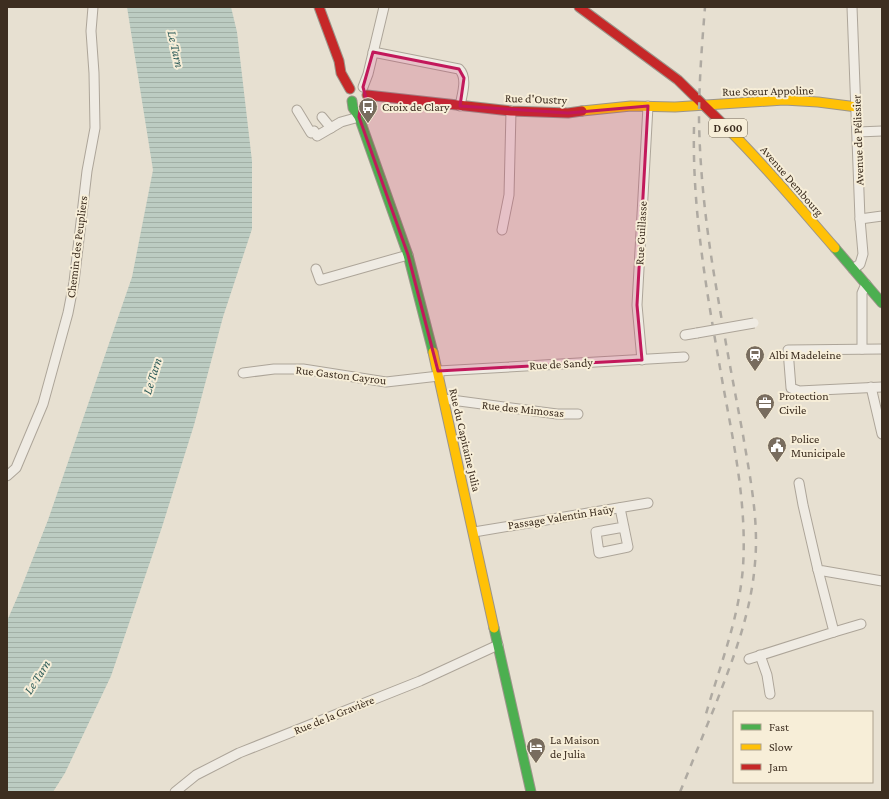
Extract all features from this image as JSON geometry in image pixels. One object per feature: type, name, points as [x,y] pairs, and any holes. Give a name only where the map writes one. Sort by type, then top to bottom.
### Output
[{"type":"street","name":"Chemin des Peupliers","points":[[7,476],[16,468],[29,441],[43,404],[68,313],[74,282],[87,171],[95,128],[94,73],[91,31],[93,7]]},
{"type":"street","name":"Rue du Capitaine Julia","points":[[319,7],[339,61],[339,70],[343,80],[358,94],[353,108],[359,117],[408,255],[444,399],[515,726],[531,792]]},
{"type":"street","points":[[358,94],[373,52],[384,7]]},
{"type":"street","name":"Avenue de Pélissier","points":[[852,7],[858,132],[860,219],[863,254],[860,264],[853,269]]},
{"type":"street","name":"Avenue Dembourg","points":[[581,8],[678,80],[704,104],[758,159],[882,303]]},
{"type":"street","points":[[373,52],[459,69],[463,73],[464,78],[460,106]]},
{"type":"street","name":"Rue d'Oustry","points":[[358,94],[512,111],[568,113],[631,106],[675,107],[704,104]]},
{"type":"street","name":"Rue Sœur Appoline","points":[[704,104],[784,100],[818,102],[857,107]]},
{"type":"street","name":"Rue Guillasse","points":[[642,360],[637,305],[648,106]]},
{"type":"street","points":[[297,110],[311,133],[314,131],[317,136],[341,122],[359,117]]},
{"type":"street","points":[[502,230],[509,195],[512,111]]},
{"type":"street","points":[[322,116],[331,128]]},
{"type":"street","points":[[858,132],[882,131]]},
{"type":"street","points":[[860,219],[882,216]]},
{"type":"street","points":[[316,269],[320,280],[408,255]]},
{"type":"street","points":[[862,349],[862,293],[866,284]]},
{"type":"street","points":[[686,335],[754,323]]},
{"type":"street","points":[[882,349],[788,350],[791,388],[799,391],[882,387]]},
{"type":"street","name":"Rue de Sandy","points":[[438,373],[684,357]]},
{"type":"street","name":"Rue Gaston Cayrou","points":[[243,373],[274,369],[303,369],[386,382],[438,373]]},
{"type":"street","points":[[871,387],[882,434]]},
{"type":"street","name":"Rue des Mimosas","points":[[444,399],[557,414],[578,414]]},
{"type":"street","points":[[800,483],[803,505],[834,632]]},
{"type":"street","name":"Passage Valentin Haüy","points":[[474,532],[648,503]]},
{"type":"street","points":[[620,508],[624,527]]},
{"type":"street","points":[[818,570],[882,581]]},
{"type":"street","points":[[749,659],[861,624]]},
{"type":"street","name":"Rue de la Gravière","points":[[175,792],[196,775],[238,753],[420,680],[498,645]]},
{"type":"street","points":[[760,655],[767,675],[770,694]]},
{"type":"highlighted area","points":[[373,52],[459,69],[464,78],[460,106],[568,113],[648,106],[637,305],[642,360],[438,371],[408,255],[359,117],[361,103],[366,98],[363,87]]},
{"type":"water","name":"Le Tarn","points":[[127,7],[231,7],[237,32],[252,161],[252,229],[223,317],[194,425],[162,527],[111,676],[65,773],[53,792],[7,792],[7,621],[48,520],[132,277],[153,170]]},
{"type":"railway","points":[[680,792],[715,706],[740,636],[750,600],[756,547],[755,515],[751,483],[713,271],[702,184],[699,106],[705,7]]},
{"type":"railway","points":[[694,127],[694,160],[698,224],[712,321],[739,475],[744,544],[743,567],[738,605],[706,714]]},
{"type":"traffic: fast","points":[[352,101],[353,108],[359,117],[408,255],[433,352]]},
{"type":"traffic: fast","points":[[835,248],[882,303]]},
{"type":"traffic: fast","points":[[494,628],[531,792]]},
{"type":"traffic: slow","points":[[582,111],[631,106],[675,107],[784,100],[818,102],[857,107]]},
{"type":"traffic: slow","points":[[726,127],[768,171],[835,248]]},
{"type":"traffic: slow","points":[[433,352],[494,628]]},
{"type":"traffic: jam","points":[[319,7],[339,61],[341,73],[350,89]]},
{"type":"traffic: jam","points":[[579,7],[678,80],[726,127]]},
{"type":"traffic: jam","points":[[367,95],[511,111],[568,113],[582,111]]},
{"type":"place","name":"Croix de Clary","points":[[368,124]]},
{"type":"place","name":"Albi Madeleine","points":[[755,372]]},
{"type":"place","name":"Protection Civile","points":[[765,420]]},
{"type":"place","name":"Police Municipale","points":[[777,463]]},
{"type":"place","name":"La Maison de Julia","points":[[536,764]]}]
